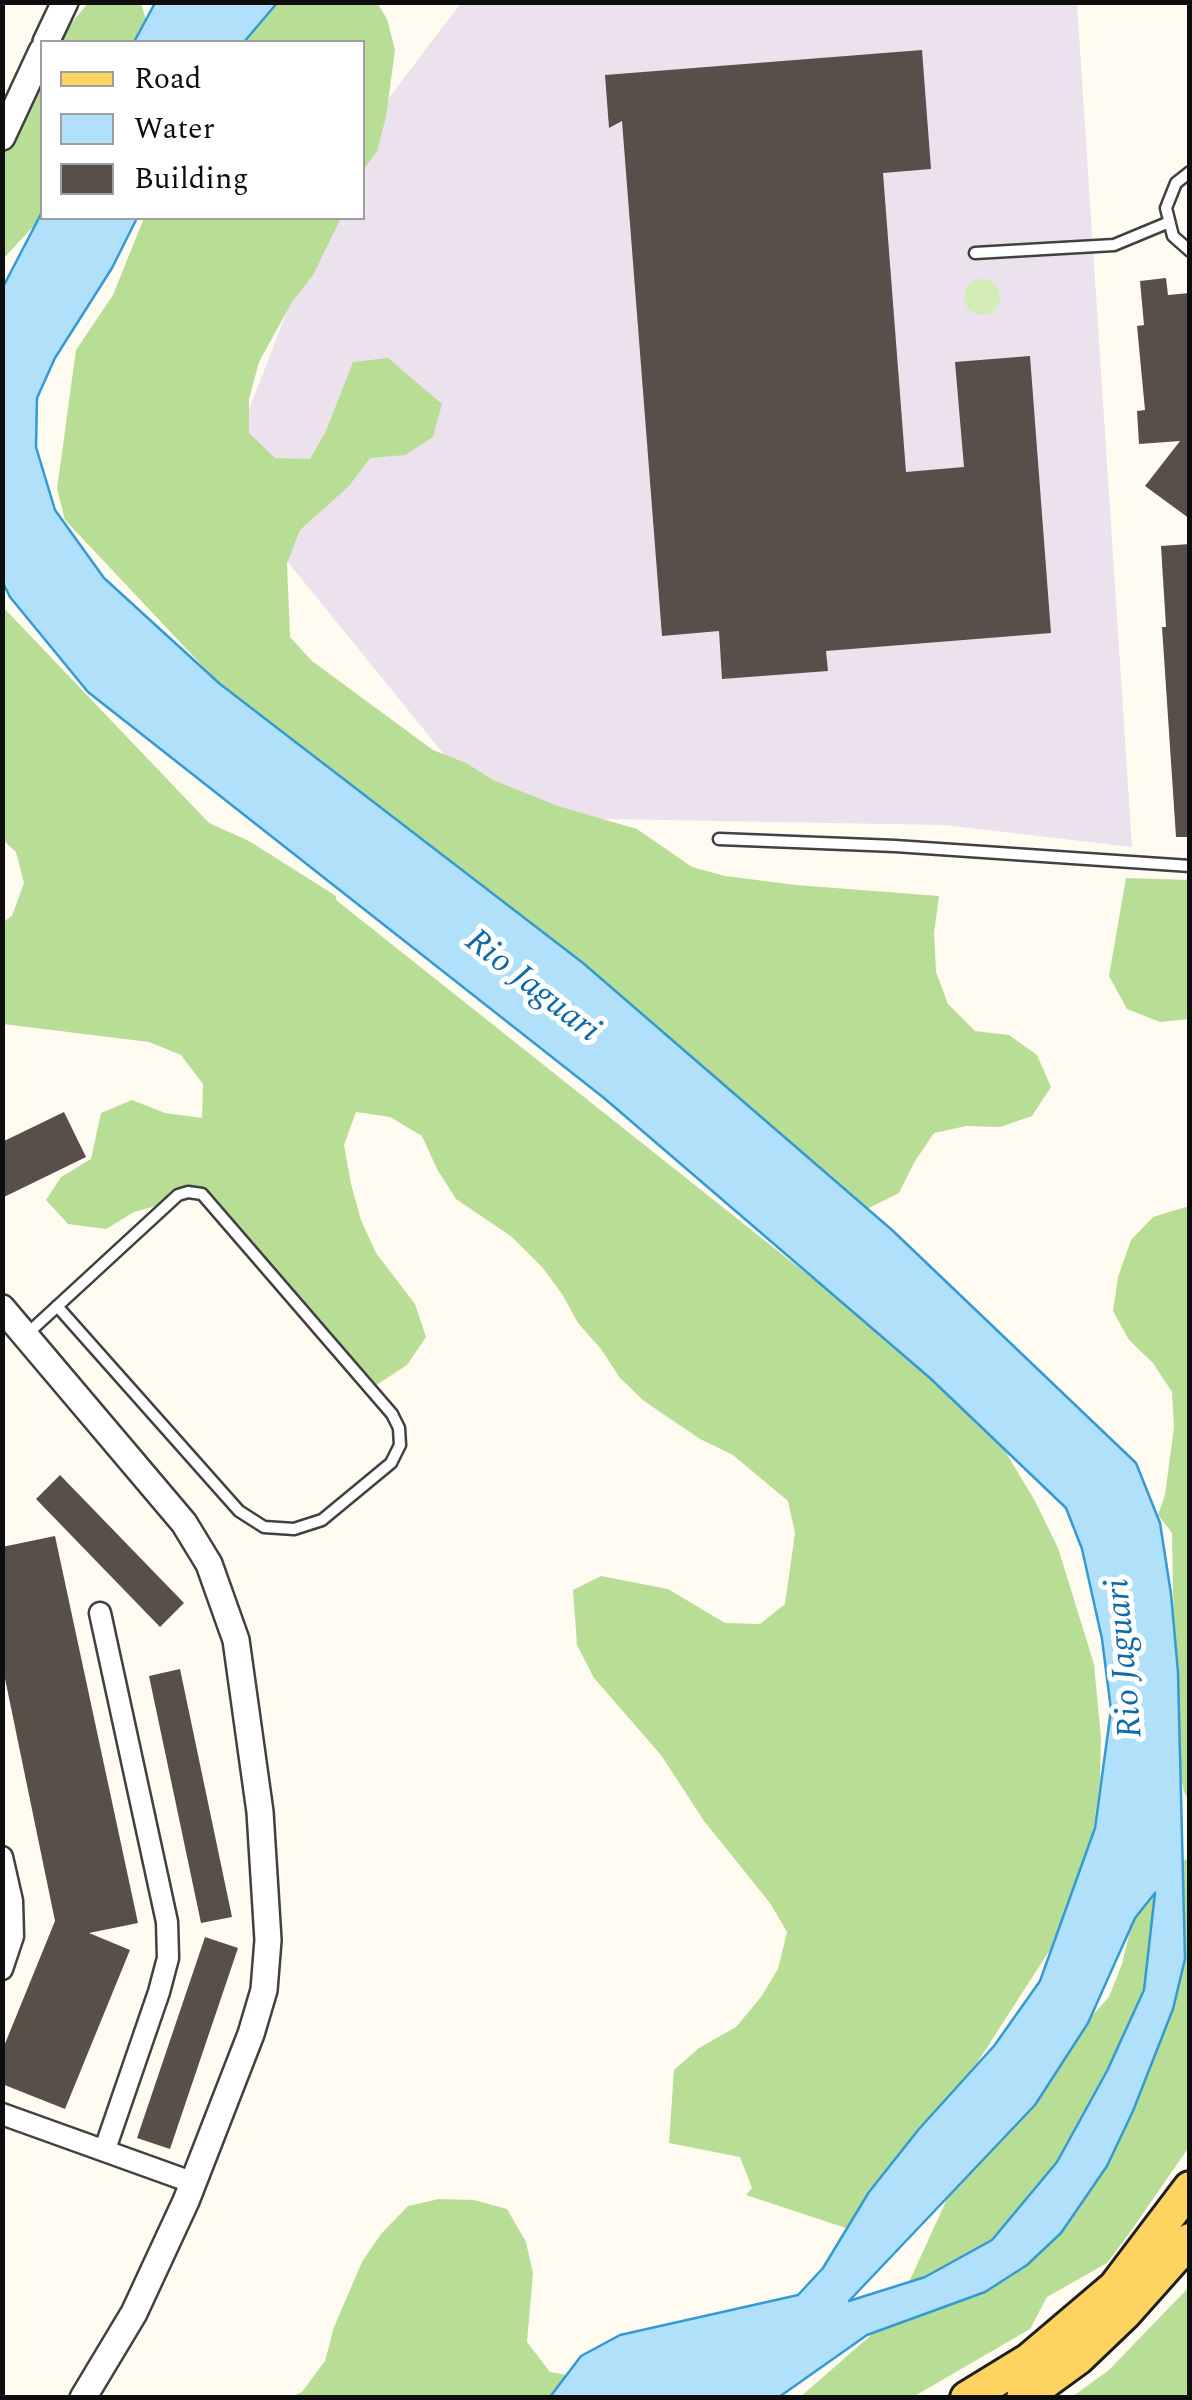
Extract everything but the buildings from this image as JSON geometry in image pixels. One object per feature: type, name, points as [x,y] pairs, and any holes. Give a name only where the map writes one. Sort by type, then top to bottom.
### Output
[{"type":"main road","points":[[967,2398],[1028,2360],[1115,2288],[1190,2188]]},
{"type":"main road","points":[[1023,2398],[1078,2358],[1190,2240]]},
{"type":"street","points":[[47,40],[65,2]]},
{"type":"street","points":[[2,136],[40,55]]},
{"type":"street","points":[[2,1308],[184,1523],[210,1564],[236,1640],[260,1812],[268,1940],[264,1990],[194,2183],[134,2313],[83,2398]]},
{"type":"street","points":[[100,1613],[167,1922],[168,1958],[105,2150]]},
{"type":"street","points":[[2,1857],[12,1900],[13,1936],[2,1969]]},
{"type":"street","points":[[2,2114],[194,2183]]},
{"type":"lane","points":[[1190,172],[1169,195],[1167,222],[1172,236],[1190,251]]},
{"type":"lane","points":[[975,253],[1114,245],[1167,222]]},
{"type":"lane","points":[[719,839],[894,846],[1190,866]]},
{"type":"lane","points":[[25,1336],[57,1306],[178,1195],[202,1194],[392,1414],[399,1428],[400,1446],[391,1463],[322,1520],[294,1529],[264,1526],[239,1511],[57,1306]]},
{"type":"shaded area","points":[[461,3],[1077,3],[1132,847],[944,825],[495,817],[282,555],[233,451],[322,220],[365,220],[365,129]]},
{"type":"green space","points":[[88,3],[141,3],[146,20],[143,40],[58,40]]},
{"type":"green space","points":[[256,3],[377,3],[387,19],[395,50],[386,117],[377,151],[365,167],[365,40],[223,40]]},
{"type":"green space","points":[[40,68],[40,219],[3,259],[3,142]]},
{"type":"green space","points":[[143,220],[340,220],[313,275],[292,302],[259,362],[249,399],[249,433],[275,458],[310,459],[326,431],[353,362],[388,358],[442,404],[433,437],[405,455],[370,458],[349,486],[300,530],[287,563],[290,637],[312,661],[433,750],[558,806],[637,829],[692,867],[725,876],[796,885],[939,896],[934,933],[936,972],[948,1004],[975,1031],[1009,1035],[1037,1055],[1051,1087],[1032,1116],[1000,1127],[966,1126],[934,1133],[899,1193],[867,1209],[324,795],[65,520],[57,489],[76,350],[113,295]]},
{"type":"green space","points":[[982,279],[994,285],[1000,297],[994,309],[982,315],[970,309],[964,297],[970,285]]},
{"type":"green space","points":[[2,606],[209,823],[249,841],[336,896],[336,900],[963,1398],[993,1431],[1035,1501],[1058,1548],[1094,1664],[1101,1738],[1100,1781],[1086,1882],[1073,1914],[872,2226],[860,2238],[846,2228],[746,2195],[752,2188],[740,2157],[669,2143],[674,2070],[699,2048],[736,2027],[761,1997],[778,1969],[787,1932],[770,1903],[704,1821],[661,1755],[594,1678],[577,1645],[573,1590],[601,1576],[668,1589],[725,1623],[760,1624],[785,1604],[795,1533],[788,1501],[733,1455],[700,1439],[644,1401],[620,1378],[543,1268],[512,1237],[456,1199],[422,1136],[390,1117],[356,1112],[344,1145],[361,1220],[376,1253],[415,1304],[426,1337],[407,1365],[372,1388],[197,1195],[134,1212],[106,1229],[68,1224],[46,1200],[61,1177],[91,1159],[101,1113],[132,1100],[165,1113],[202,1118],[203,1084],[181,1055],[149,1042],[3,1024],[3,922],[12,916],[24,883],[16,852],[3,840]]},
{"type":"green space","points":[[1126,878],[1189,880],[1189,1019],[1160,1022],[1127,1009],[1109,976]]},
{"type":"green space","points":[[1189,1206],[1189,1801],[1176,1753],[1172,1533],[1158,1515],[1165,1495],[1174,1427],[1172,1392],[1153,1363],[1129,1340],[1113,1311],[1118,1277],[1131,1240],[1153,1217]]},
{"type":"green space","points":[[1189,1859],[1189,2147],[1128,2235],[1107,2263],[1047,2297],[1030,2329],[913,2397],[799,2398],[894,2315],[968,2153],[1109,1997],[1132,1923],[1170,1863]]},
{"type":"green space","points":[[439,2199],[474,2200],[507,2209],[526,2242],[533,2273],[527,2342],[550,2372],[696,2397],[289,2398],[302,2392],[325,2361],[334,2327],[362,2262],[381,2234],[408,2206]]},
{"type":"green space","points":[[1189,2287],[1189,2397],[1072,2397],[1109,2370]]},
{"type":"water","points":[[155,2],[277,3],[246,40],[135,40]]},
{"type":"water","name":"Rio Jaguari","points":[[40,216],[40,220],[136,220],[112,268],[55,358],[37,398],[36,447],[55,510],[104,578],[220,684],[583,963],[892,1230],[1136,1463],[1160,1523],[1178,1672],[1185,1959],[1173,2009],[1107,2166],[1061,2233],[1027,2265],[985,2292],[867,2335],[779,2397],[550,2397],[581,2356],[620,2335],[798,2295],[823,2268],[869,2192],[994,2046],[1040,1981],[1095,1828],[1111,1710],[1102,1639],[1082,1549],[1066,1508],[930,1378],[604,1098],[88,692],[10,597],[2,581],[3,287]],"holes":[[[1155,1893],[1144,1990],[1107,2071],[1057,2162],[992,2240],[925,2277],[849,2301],[1035,2105],[1088,2023],[1135,1918]]]}]
